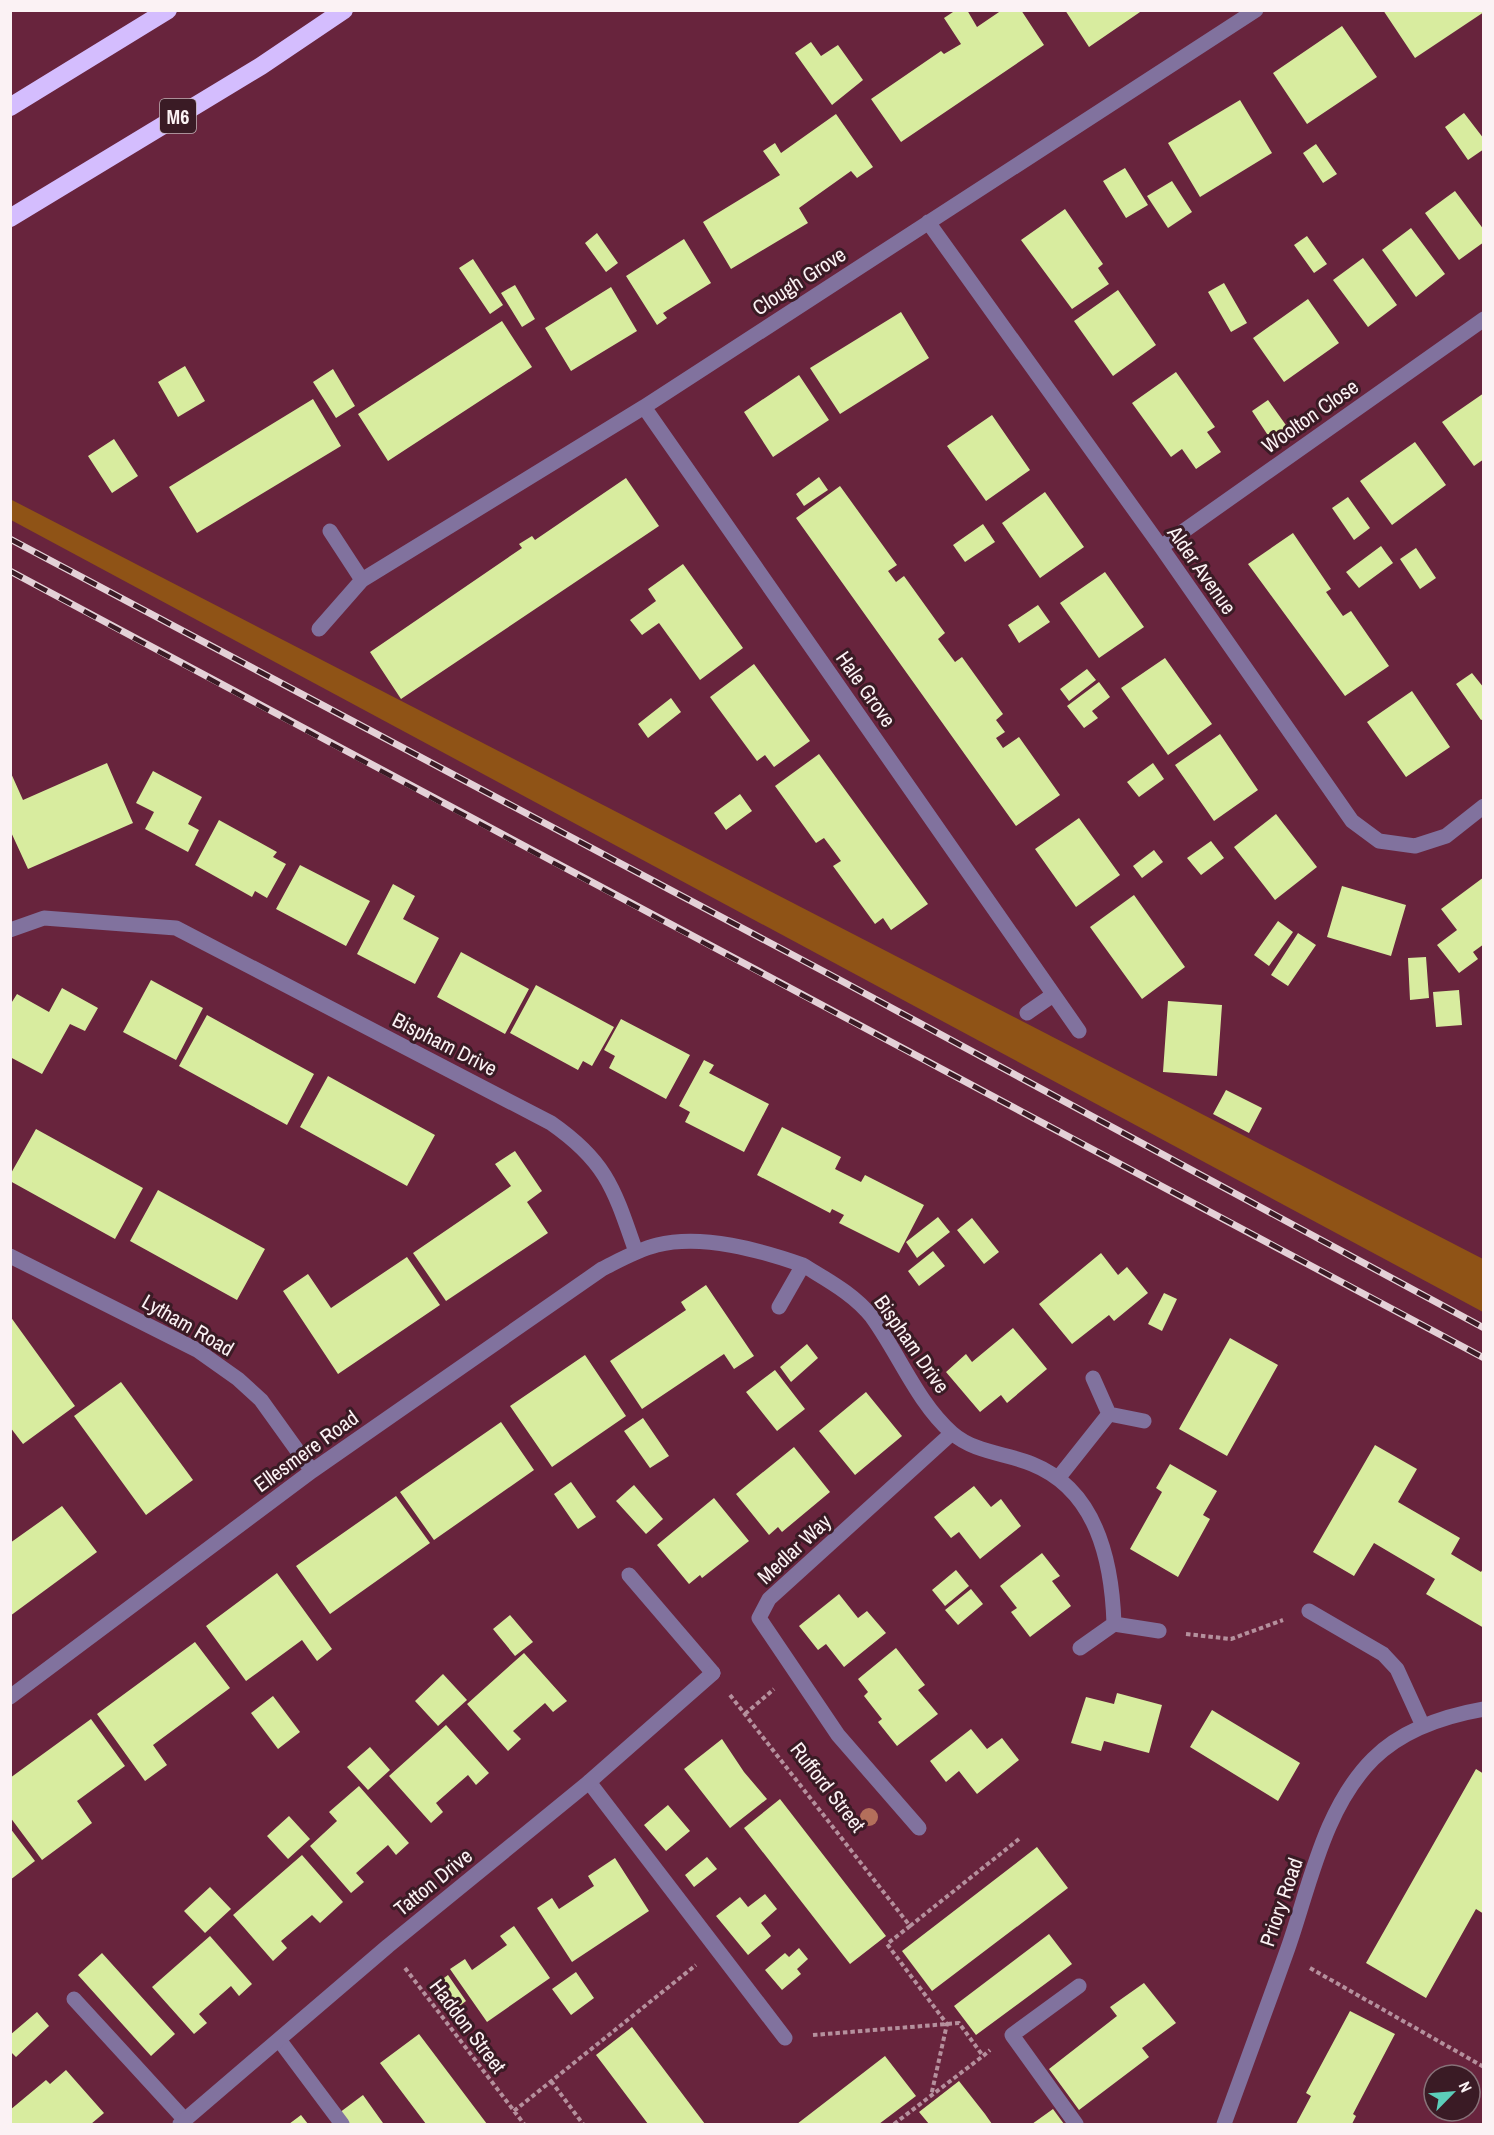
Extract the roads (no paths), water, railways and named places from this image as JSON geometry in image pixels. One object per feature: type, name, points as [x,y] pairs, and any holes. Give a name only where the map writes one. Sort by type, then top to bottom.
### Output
[{"type":"highway","points":[[10,107],[168,10]]},
{"type":"highway","name":"M6","points":[[10,218],[261,66],[344,10]]},
{"type":"street","name":"Clough Grove","points":[[319,630],[362,580],[644,407],[1256,10]]},
{"type":"street","name":"Alder Avenue","points":[[928,222],[1161,547],[1352,820],[1379,841],[1415,846],[1446,836],[1484,806]]},
{"type":"street","name":"Woolton Close","points":[[1161,547],[1484,319]]},
{"type":"street","name":"Hale Grove","points":[[644,407],[1078,1031]]},
{"type":"street","points":[[330,531],[362,580]]},
{"type":"street","name":"Bispham Drive","points":[[10,930],[44,918],[176,928],[560,1129],[579,1143],[597,1161],[620,1205],[636,1252],[660,1244],[710,1243],[773,1254],[803,1265],[845,1291],[871,1316],[925,1400],[952,1433]]},
{"type":"street","points":[[1027,1013],[1053,995]]},
{"type":"street","name":"Ellesmere Road","points":[[10,1697],[312,1471],[602,1269],[636,1252]]},
{"type":"street","name":"Lytham Road","points":[[10,1256],[197,1350],[238,1378],[261,1400],[312,1471]]},
{"type":"street","points":[[778,1307],[803,1265]]},
{"type":"street","points":[[1093,1378],[1109,1414]]},
{"type":"street","points":[[1059,1477],[1109,1414]]},
{"type":"street","points":[[1109,1414],[1144,1421]]},
{"type":"street","points":[[952,1433],[974,1447],[1032,1463],[1059,1477],[1078,1497],[1094,1522],[1105,1549],[1111,1578],[1114,1624]]},
{"type":"street","name":"Medlar Way","points":[[920,1828],[838,1735],[759,1618],[769,1599],[952,1433]]},
{"type":"street","name":"Tatton Drive","points":[[183,2122],[388,1946],[589,1782],[713,1673],[629,1575]]},
{"type":"street","points":[[1309,1611],[1383,1654],[1397,1669],[1423,1726]]},
{"type":"street","points":[[1080,1648],[1114,1624],[1159,1631]]},
{"type":"street","name":"Priory Road","points":[[1224,2124],[1339,1803],[1374,1758],[1393,1742],[1423,1726],[1456,1714],[1484,1709]]},
{"type":"street","points":[[589,1782],[786,2037]]},
{"type":"street","points":[[1076,2124],[1012,2035],[1079,1986]]},
{"type":"street","points":[[74,1999],[183,2122]]},
{"type":"street","points":[[280,2041],[342,2124]]},
{"type":"railway","points":[[10,539],[838,979],[1484,1328]]},
{"type":"railway","points":[[10,571],[1484,1358]]}]
